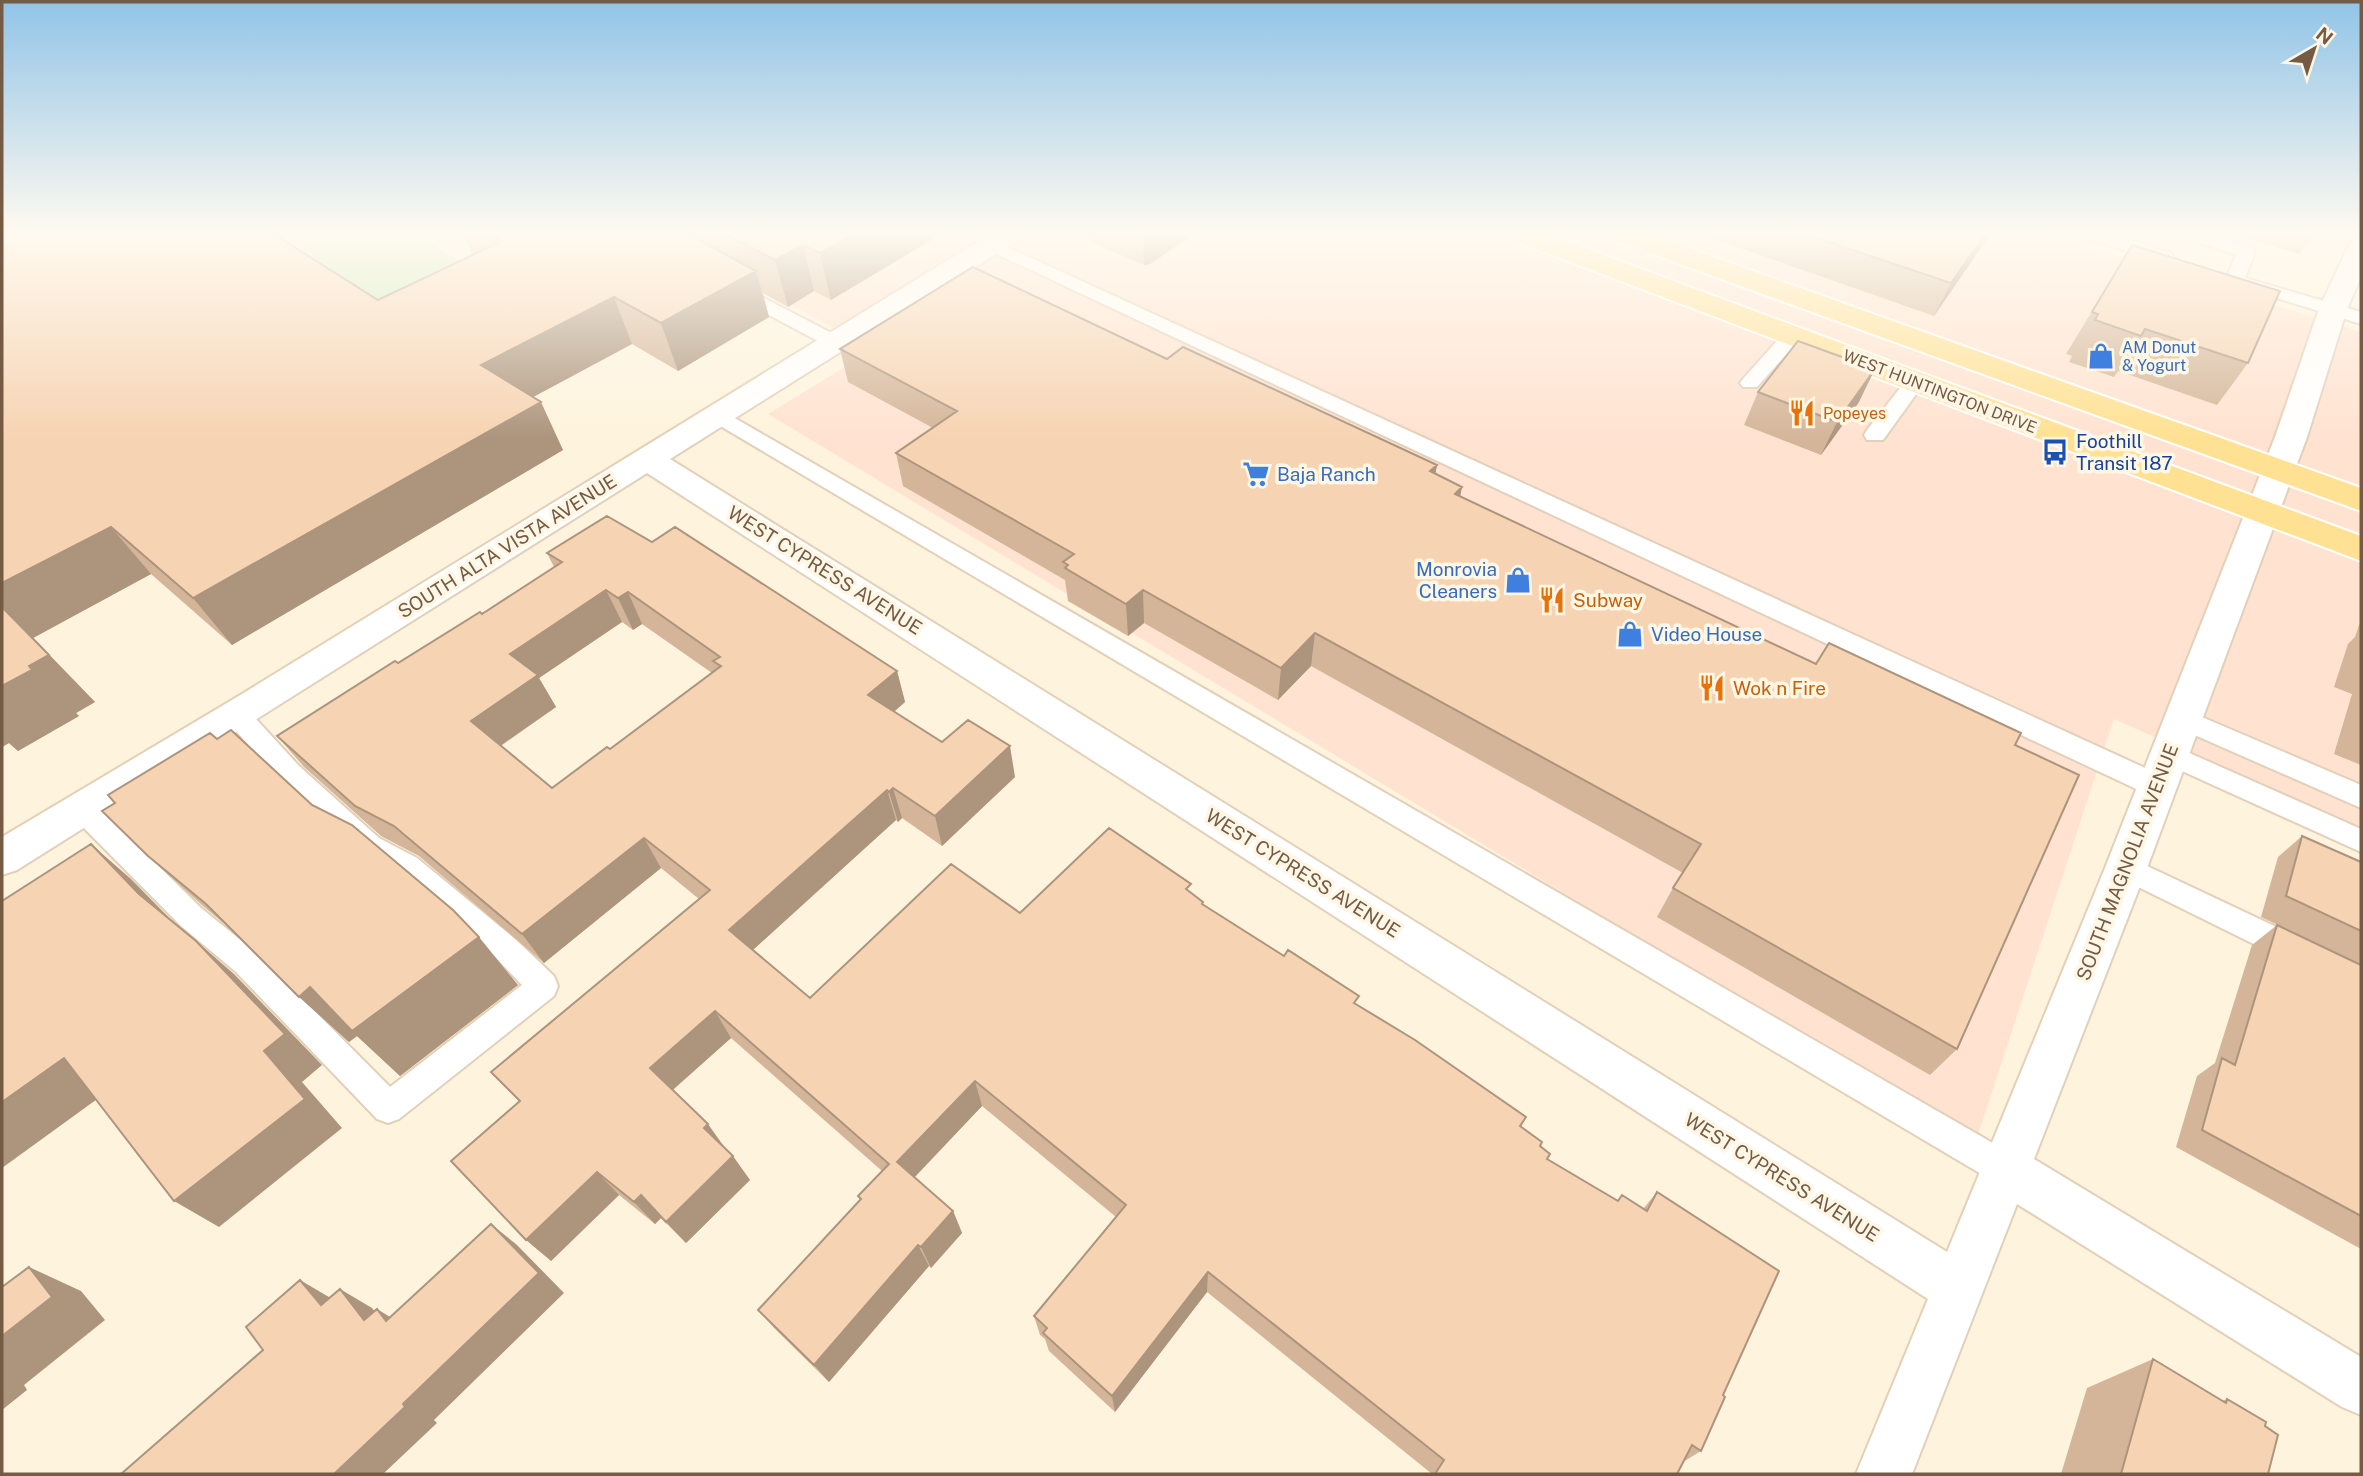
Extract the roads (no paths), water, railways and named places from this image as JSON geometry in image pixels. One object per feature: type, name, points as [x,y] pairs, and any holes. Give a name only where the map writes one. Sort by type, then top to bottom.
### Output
[{"type":"main road","name":"WEST HUNTINGTON DRIVE","points":[[1702,302],[2361,549]]},
{"type":"main road","name":"WEST HUNTINGTON DRIVE","points":[[1811,302],[2361,500]]},
{"type":"street","name":"SOUTH ALTA VISTA AVENUE","points":[[2,858],[901,302]]},
{"type":"street","name":"SOUTH MAGNOLIA AVENUE","points":[[1884,1474],[2126,868],[2278,470],[2336,302]]},
{"type":"street","name":"WEST CYPRESS AVENUE","points":[[648,458],[1959,1289]]},
{"type":"street","points":[[2005,1169],[2361,1388]]},
{"type":"lane","points":[[759,302],[836,343]]},
{"type":"lane","points":[[1144,302],[2169,753],[2361,841]]},
{"type":"lane","points":[[2310,302],[2361,318]]},
{"type":"lane","points":[[1751,383],[1792,336]]},
{"type":"lane","points":[[1875,435],[1915,382]]},
{"type":"lane","points":[[719,416],[2005,1169]]},
{"type":"lane","points":[[82,808],[191,917],[247,963],[387,1108],[543,986],[505,948],[407,866],[369,846],[290,774],[237,715]]},
{"type":"lane","points":[[2169,753],[2361,797]]},
{"type":"lane","points":[[2126,868],[2316,960]]},
{"type":"place","name":"AM Donut & Yogurt","points":[[2101,356]]},
{"type":"place","name":"Popeyes","points":[[1802,413]]},
{"type":"place","name":"Foothill Transit 187","points":[[2055,452]]},
{"type":"place","name":"Baja Ranch","points":[[1256,474]]},
{"type":"place","name":"Monrovia Cleaners","points":[[1518,580]]},
{"type":"place","name":"Subway","points":[[1552,600]]},
{"type":"place","name":"Video House","points":[[1630,634]]},
{"type":"place","name":"Wok n Fire","points":[[1712,688]]}]
